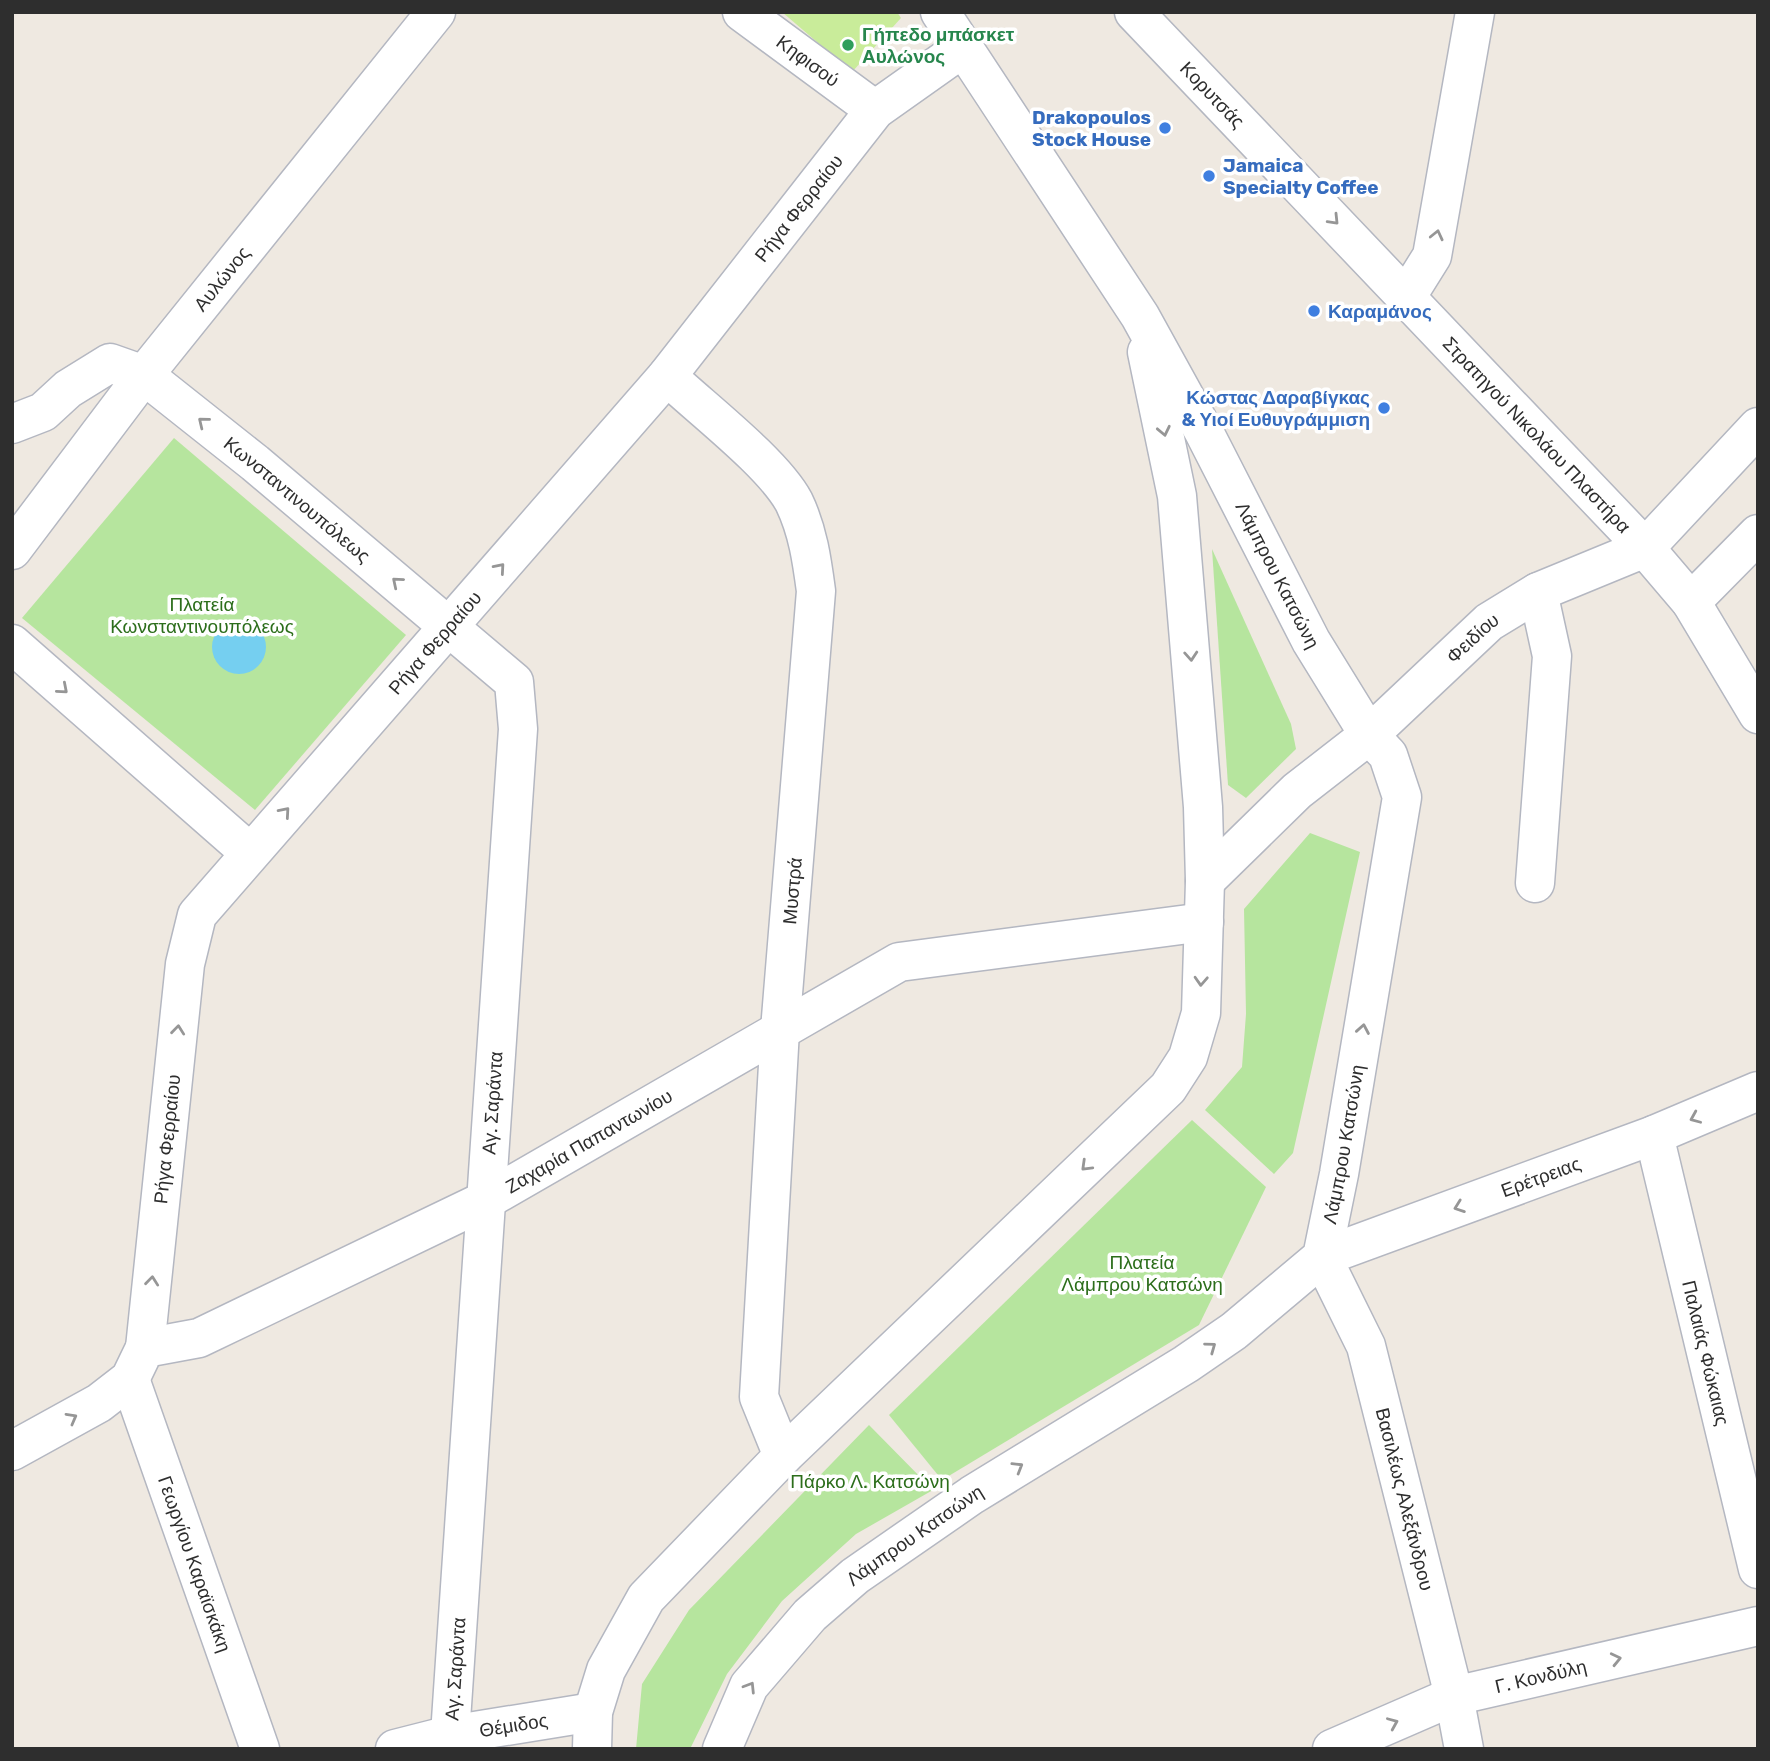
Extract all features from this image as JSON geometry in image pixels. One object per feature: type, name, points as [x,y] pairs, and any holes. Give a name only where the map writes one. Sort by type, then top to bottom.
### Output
[{"type":"street","name":"Αυλώνος","points":[[12,550],[144,375],[436,12]]},
{"type":"street","name":"Κηφισού","points":[[743,12],[875,110]]},
{"type":"street","name":"Λάμπρου Κατσώνη","points":[[722,1749],[749,1686],[810,1615],[855,1576],[972,1495],[1186,1364],[1234,1331],[1322,1257],[1339,1174],[1402,797],[1388,755],[1369,735],[1311,642],[1204,432],[1140,316],[940,12]]},
{"type":"street","name":"Κορυτσάς","points":[[1134,12],[1407,296]]},
{"type":"street","points":[[1407,296],[1432,256],[1475,12]]},
{"type":"street","name":"Ρήγα Φερραίου","points":[[137,1364],[185,964],[197,915],[249,852],[667,376],[875,110],[964,47]]},
{"type":"street","name":"Στρατηγού Νικολάου Πλαστήρα","points":[[1407,296],[1645,548],[1691,601],[1758,714]]},
{"type":"street","name":"Λάμπρου Κατσώνη","points":[[593,1730],[606,1670],[646,1598],[783,1456],[1167,1088],[1188,1057],[1201,1013],[1205,881],[1203,807],[1178,496],[1140,316]]},
{"type":"street","name":"Κωνσταντινουπόλεως","points":[[12,424],[43,412],[68,389],[110,363],[144,375],[450,626]]},
{"type":"street","name":"Μυστρά","points":[[667,376],[778,478],[794,502],[808,537],[816,592],[780,1030],[759,1397],[783,1456]]},
{"type":"street","name":"Φειδίου","points":[[1205,881],[1297,791],[1369,735],[1489,622],[1538,593],[1645,548],[1758,427]]},
{"type":"street","points":[[1691,601],[1758,534]]},
{"type":"street","points":[[1535,883],[1552,656],[1538,593]]},
{"type":"street","name":"Αγ. Σαράντα","points":[[450,626],[514,682],[518,729],[450,1735]]},
{"type":"street","points":[[12,644],[249,852]]},
{"type":"street","name":"Ζαχαρία Παπαντωνίου","points":[[12,1451],[99,1403],[137,1364],[198,1338],[486,1200],[899,961],[1204,922]]},
{"type":"street","name":"Ερέτρειας","points":[[1322,1257],[1654,1135],[1758,1091]]},
{"type":"street","name":"Παλαιάς Φώκαιας","points":[[1654,1135],[1758,1569]]},
{"type":"street","name":"Βασιλέως Αλεξάνδρου","points":[[1322,1257],[1366,1346],[1454,1696],[1464,1749]]},
{"type":"street","name":"Γεωργίου Καραϊσκάκη","points":[[137,1364],[260,1749]]},
{"type":"street","name":"Γ. Κονδύλη","points":[[1332,1749],[1454,1696],[1758,1626]]},
{"type":"street","name":"Θέμιδος","points":[[395,1749],[450,1735],[593,1730]]},
{"type":"green space","name":"Γήπεδο μπάσκετ Αυλώνος","points":[[782,12],[897,12],[901,18],[852,72]]},
{"type":"green space","name":"Πλατεία Κωνσταντινουπόλεως","points":[[174,438],[406,635],[255,810],[22,618]]},
{"type":"green space","points":[[1212,549],[1291,724],[1296,749],[1246,798],[1228,785]]},
{"type":"green space","points":[[1310,833],[1360,852],[1293,1153],[1274,1174],[1205,1110],[1242,1067],[1246,1014],[1244,909]]},
{"type":"green space","name":"Πλατεία Λάμπρου Κατσώνη","points":[[1192,1120],[1266,1187],[1199,1325],[942,1480],[889,1415]]},
{"type":"green space","name":"Πάρκο Λ. Κατσώνη","points":[[869,1425],[933,1490],[856,1534],[782,1601],[727,1674],[690,1749],[636,1749],[642,1684],[689,1610]]},
{"type":"water","points":[[239,620],[258,628],[266,647],[258,666],[239,674],[220,666],[212,647],[220,628]]},
{"type":"place","name":"Γήπεδο μπάσκετ Αυλώνος","points":[[848,45]]},
{"type":"place","name":"Drakopoulos Stock House","points":[[1165,128]]},
{"type":"place","name":"Jamaica Specialty Coffee","points":[[1209,176]]},
{"type":"place","name":"Καραμάνος","points":[[1314,311]]},
{"type":"place","name":"Κώστας Δαραβίγκας & Υιοί Ευθυγράμμιση","points":[[1384,408]]}]
